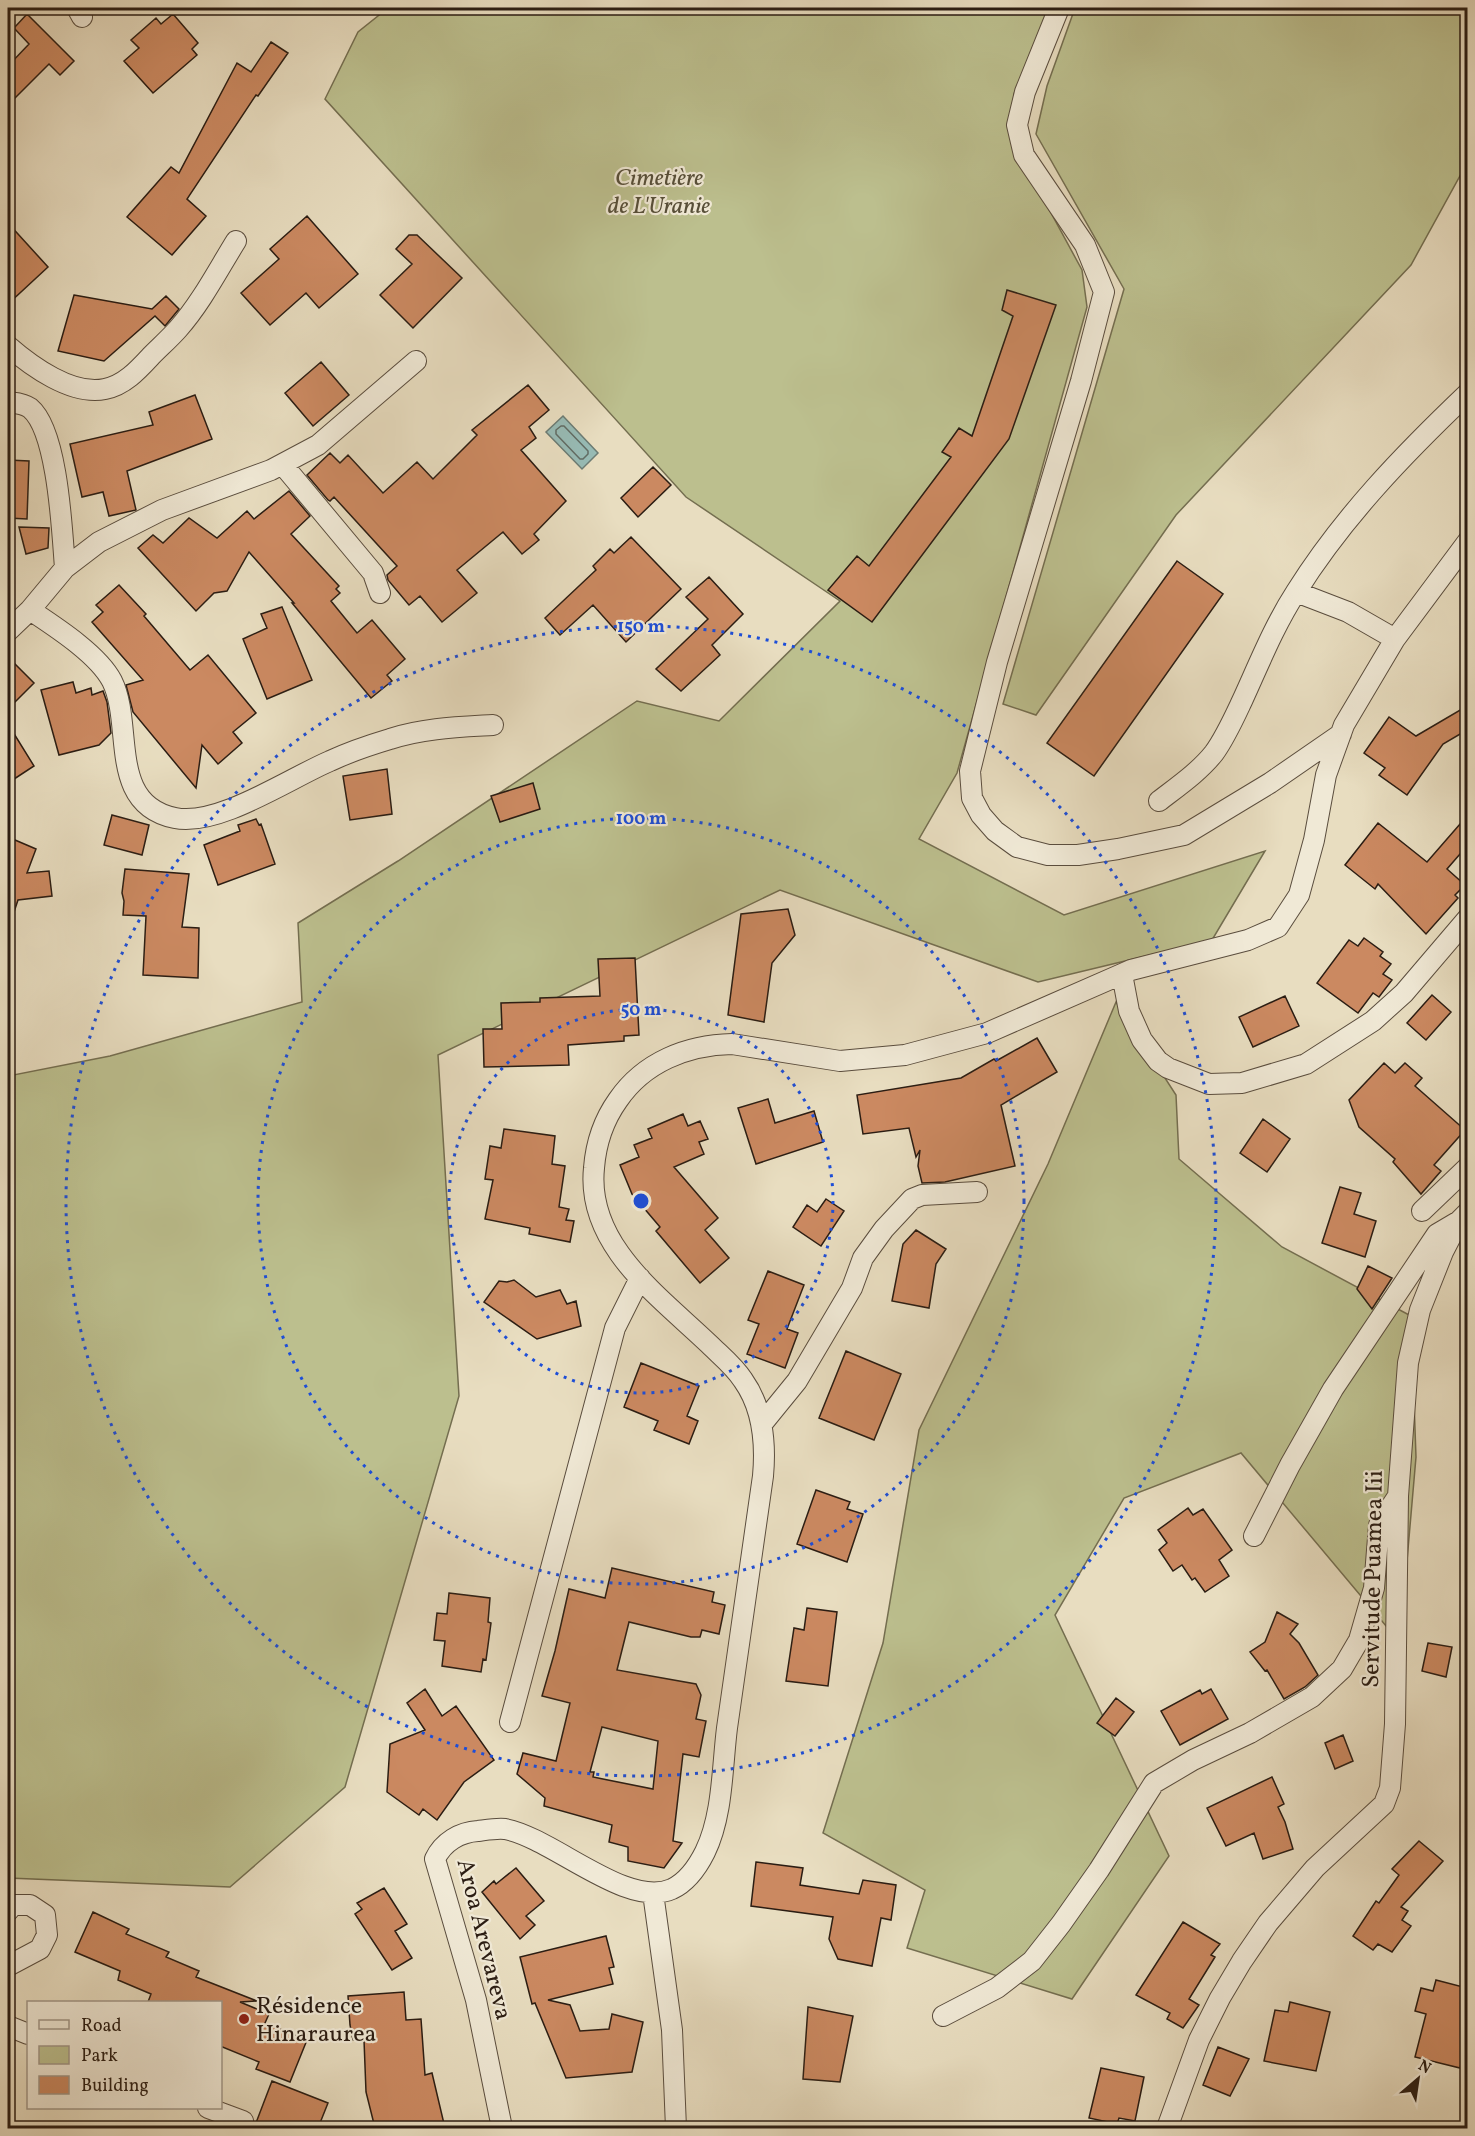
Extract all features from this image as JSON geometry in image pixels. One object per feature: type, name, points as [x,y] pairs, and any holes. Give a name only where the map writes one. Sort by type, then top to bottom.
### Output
[{"type":"street","points":[[1059,8],[1025,92],[1017,125],[1023,155],[1085,246],[1104,292],[1081,381],[998,662],[970,771],[972,798],[981,816],[995,831],[1017,847],[1048,855],[1078,855],[1118,849],[1184,835],[1270,783],[1341,734]]},
{"type":"street","points":[[8,346],[32,365],[64,383],[79,388],[103,390],[117,385],[135,373],[179,328],[236,241]]},
{"type":"street","points":[[8,631],[30,610],[65,568],[113,533],[160,511],[283,465],[318,446],[416,361]]},
{"type":"street","points":[[1159,801],[1214,753],[1234,717],[1283,612],[1325,547],[1362,501],[1467,393]]},
{"type":"street","points":[[8,402],[32,409],[43,423],[50,446],[56,482],[65,568]]},
{"type":"street","points":[[283,465],[373,573],[380,593]]},
{"type":"street","points":[[676,2128],[672,2030],[653,1893],[672,1888],[693,1873],[705,1851],[718,1811],[725,1744],[766,1451],[762,1424],[743,1380],[725,1359],[640,1278],[619,1255],[608,1238],[595,1200],[592,1179],[596,1145],[607,1115],[626,1089],[642,1073],[677,1054],[732,1044],[840,1061],[905,1055],[987,1033],[1122,974],[1248,940],[1278,927],[1299,895],[1314,840],[1326,775],[1344,725],[1395,639],[1467,541]]},
{"type":"street","points":[[1296,592],[1348,612],[1395,639]]},
{"type":"street","points":[[30,610],[71,639],[99,664],[111,680],[118,701],[126,765],[134,789],[144,802],[176,819],[199,819],[232,809],[331,760],[392,738],[438,729],[493,725]]},
{"type":"street","points":[[1122,974],[1129,1011],[1142,1040],[1158,1061],[1168,1068],[1209,1084],[1242,1083],[1306,1064],[1373,1022],[1404,993],[1467,918]]},
{"type":"street","points":[[1422,1211],[1467,1167]]},
{"type":"street","points":[[762,1424],[797,1381],[852,1287],[863,1258],[884,1229],[912,1199],[922,1195],[976,1192]]},
{"type":"street","points":[[1254,1536],[1290,1465],[1333,1389],[1437,1234],[1463,1216]]},
{"type":"street","name":"Servitude Puamea Iii","points":[[1167,2128],[1199,2040],[1242,1961],[1275,1914],[1315,1868],[1384,1804],[1390,1788],[1395,1724],[1398,1496],[1408,1363],[1420,1310],[1443,1252],[1463,1216]]},
{"type":"street","points":[[510,1722],[615,1328],[640,1278]]},
{"type":"street","points":[[943,2016],[997,1988],[1032,1960],[1099,1870],[1154,1783],[1193,1760],[1250,1733],[1312,1697],[1342,1669],[1359,1640],[1374,1588],[1379,1525],[1398,1496]]},
{"type":"street","name":"Aroa Arevareva","points":[[502,2128],[476,2000],[435,1859],[438,1853],[444,1844],[467,1832],[504,1829],[541,1842],[627,1888],[653,1893]]},
{"type":"street","points":[[8,1911],[13,1905],[30,1905],[45,1916],[47,1935],[40,1949],[8,1966]]},
{"type":"street","points":[[8,2026],[27,2034]]},
{"type":"street","points":[[211,2109],[243,2121]]},
{"type":"green space","name":"Cimetière de L'Uranie","points":[[388,8],[1050,8],[1014,94],[1012,141],[1082,270],[1087,307],[957,773],[919,839],[1064,915],[1265,851],[1212,940],[1038,982],[780,890],[438,1055],[459,1396],[345,1787],[230,1887],[8,1878],[8,1076],[110,1056],[302,1002],[298,923],[398,861],[637,701],[719,721],[840,601],[686,497],[325,99],[358,32]]},
{"type":"green space","points":[[1075,8],[1467,8],[1467,163],[1411,265],[1176,515],[1036,715],[1003,704],[1124,289],[1036,134],[1047,86]]},
{"type":"green space","points":[[1116,1002],[1176,1095],[1179,1159],[1282,1247],[1411,1316],[1416,1457],[1403,1607],[1402,1645],[1241,1453],[1124,1498],[1055,1615],[1169,1856],[1072,1999],[907,1948],[925,1890],[823,1833],[883,1643],[919,1430],[1048,1164]]},
{"type":"water","points":[[563,416],[598,453],[582,469],[546,432]]},
{"type":"building","points":[[27,14],[74,61],[60,75],[49,64],[8,105],[8,66],[29,44],[14,28]]},
{"type":"building","points":[[173,14],[198,43],[192,49],[197,55],[153,93],[124,61],[139,48],[131,40],[156,18],[161,24]]},
{"type":"building","points":[[271,42],[288,53],[258,96],[256,95],[187,199],[206,216],[172,255],[127,217],[171,167],[179,173],[237,63],[251,72]]},
{"type":"building","points":[[307,216],[358,274],[319,308],[306,293],[270,325],[241,293],[279,259],[270,249]]},
{"type":"building","points":[[8,223],[48,267],[8,304]]},
{"type":"building","points":[[409,235],[417,235],[462,278],[413,328],[380,295],[412,264],[396,249]]},
{"type":"building","points":[[1007,290],[1056,305],[1009,439],[872,622],[828,590],[857,556],[869,566],[951,457],[942,452],[959,428],[972,436],[1013,316],[1002,310]]},
{"type":"building","points":[[74,295],[152,309],[166,296],[179,309],[165,326],[155,316],[104,361],[58,351]]},
{"type":"building","points":[[321,362],[349,395],[313,426],[285,393]]},
{"type":"building","points":[[528,385],[549,410],[529,427],[536,438],[521,450],[566,501],[534,534],[539,540],[522,554],[503,532],[457,570],[477,593],[442,622],[420,596],[409,605],[388,580],[387,575],[397,566],[334,497],[328,500],[307,475],[330,453],[340,463],[348,455],[383,493],[417,462],[433,479],[477,435],[472,430]]},
{"type":"building","points":[[195,395],[212,439],[127,471],[136,510],[109,516],[103,492],[82,497],[70,444],[153,425],[149,412]]},
{"type":"building","points":[[8,460],[29,461],[27,519],[8,518]]},
{"type":"building","points":[[653,467],[671,485],[638,517],[621,498]]},
{"type":"building","points":[[289,491],[310,516],[291,534],[339,586],[336,589],[340,593],[331,601],[357,633],[372,620],[405,659],[387,675],[392,681],[371,698],[292,603],[294,603],[249,552],[227,591],[214,593],[196,611],[138,548],[153,535],[163,543],[189,518],[217,538],[247,511],[254,519]]},
{"type":"building","points":[[19,527],[49,528],[48,548],[26,554]]},
{"type":"building","points":[[631,537],[681,589],[626,642],[593,605],[560,635],[545,618],[596,570],[593,566],[610,549],[614,553]]},
{"type":"building","points":[[1177,561],[1223,594],[1094,776],[1047,743]]},
{"type":"building","points":[[709,577],[743,614],[712,645],[720,655],[681,691],[656,669],[708,619],[686,597]]},
{"type":"building","points":[[119,585],[146,614],[144,616],[190,670],[208,655],[256,713],[233,732],[242,743],[218,764],[202,745],[196,788],[133,712],[126,685],[143,680],[92,622],[103,612],[96,605]]},
{"type":"building","points":[[282,607],[312,680],[267,699],[243,639],[267,628],[261,614]]},
{"type":"building","points":[[8,657],[34,683],[8,709]]},
{"type":"building","points":[[73,682],[76,693],[91,688],[92,695],[103,691],[107,702],[111,733],[99,745],[59,755],[41,690]]},
{"type":"building","points":[[1467,706],[1467,730],[1443,744],[1407,795],[1379,775],[1385,768],[1364,753],[1389,717],[1416,736]]},
{"type":"building","points":[[8,724],[34,766],[8,783]]},
{"type":"building","points":[[387,769],[392,814],[350,820],[343,776]]},
{"type":"building","points":[[533,783],[540,809],[500,822],[491,796]]},
{"type":"building","points":[[112,815],[149,825],[142,855],[104,845]]},
{"type":"building","points":[[1467,816],[1467,846],[1447,869],[1465,885],[1455,895],[1458,898],[1426,934],[1378,884],[1375,889],[1345,865],[1378,823],[1427,862]]},
{"type":"building","points":[[256,819],[259,825],[261,824],[275,864],[218,885],[204,845],[240,831],[238,825]]},
{"type":"building","points":[[8,837],[36,849],[27,873],[49,871],[52,896],[18,900],[11,921],[8,921]]},
{"type":"building","points":[[125,869],[189,874],[182,927],[199,928],[198,978],[143,975],[146,916],[123,915],[122,893]]},
{"type":"building","points":[[788,909],[795,935],[772,963],[764,1022],[728,1015],[741,914]]},
{"type":"building","points":[[1364,938],[1383,952],[1380,956],[1391,964],[1383,974],[1392,980],[1379,997],[1373,993],[1358,1013],[1317,983],[1349,940],[1358,946]]},
{"type":"building","points":[[635,958],[639,1035],[624,1036],[624,1041],[568,1045],[569,1065],[484,1067],[483,1029],[502,1029],[501,1003],[540,1002],[540,998],[600,996],[598,959]]},
{"type":"building","points":[[1432,995],[1451,1012],[1426,1040],[1407,1023]]},
{"type":"building","points":[[1285,996],[1299,1026],[1253,1047],[1239,1017]]},
{"type":"building","points":[[1037,1038],[1057,1072],[1001,1105],[1015,1166],[945,1182],[922,1183],[918,1166],[920,1150],[916,1157],[909,1128],[863,1134],[857,1095],[961,1078]]},
{"type":"building","points":[[1384,1063],[1395,1073],[1405,1063],[1422,1078],[1415,1086],[1465,1130],[1434,1165],[1441,1171],[1421,1194],[1393,1162],[1395,1159],[1359,1127],[1349,1100]]},
{"type":"building","points":[[768,1099],[775,1123],[814,1111],[823,1142],[756,1164],[738,1108]]},
{"type":"building","points":[[683,1114],[688,1126],[700,1121],[708,1139],[699,1142],[704,1154],[674,1167],[718,1218],[705,1230],[729,1258],[700,1283],[656,1231],[660,1227],[632,1194],[620,1165],[639,1157],[634,1145],[652,1138],[648,1129]]},
{"type":"building","points":[[1263,1119],[1290,1139],[1267,1172],[1240,1153]]},
{"type":"building","points":[[504,1129],[555,1136],[552,1164],[565,1166],[559,1207],[569,1209],[566,1220],[574,1221],[570,1242],[529,1234],[530,1228],[485,1219],[493,1180],[485,1179],[490,1146],[501,1148]]},
{"type":"building","points":[[1340,1187],[1361,1193],[1354,1214],[1376,1221],[1365,1257],[1322,1243]]},
{"type":"building","points":[[826,1199],[844,1211],[821,1246],[793,1227],[807,1205],[817,1212]]},
{"type":"building","points":[[916,1230],[946,1249],[936,1264],[929,1308],[892,1301],[903,1244]]},
{"type":"building","points":[[1368,1266],[1392,1278],[1372,1309],[1357,1289]]},
{"type":"building","points":[[768,1271],[804,1285],[787,1329],[798,1333],[785,1368],[747,1354],[759,1324],[748,1320]]},
{"type":"building","points":[[514,1280],[536,1297],[560,1290],[567,1304],[576,1301],[581,1326],[537,1339],[484,1302],[499,1281]]},
{"type":"building","points":[[846,1351],[901,1374],[874,1440],[819,1418]]},
{"type":"building","points":[[641,1363],[699,1386],[687,1416],[698,1421],[689,1444],[654,1430],[658,1421],[624,1407]]},
{"type":"building","points":[[816,1490],[850,1502],[847,1509],[863,1514],[847,1562],[797,1544]]},
{"type":"building","points":[[1188,1508],[1193,1515],[1203,1509],[1232,1550],[1219,1560],[1229,1576],[1205,1592],[1195,1578],[1192,1580],[1182,1565],[1173,1571],[1159,1550],[1167,1543],[1158,1530]]},
{"type":"building","points":[[612,1568],[714,1592],[712,1602],[725,1605],[719,1634],[702,1630],[700,1637],[691,1637],[629,1622],[617,1670],[696,1684],[701,1695],[696,1719],[706,1721],[699,1757],[683,1754],[673,1841],[682,1843],[664,1868],[628,1861],[628,1847],[609,1842],[612,1825],[544,1806],[545,1798],[517,1774],[523,1753],[556,1761],[570,1703],[542,1696],[569,1589],[605,1598]],"holes":[[[602,1727],[658,1741],[653,1789],[593,1777],[594,1772],[590,1772]]]},
{"type":"building","points":[[449,1593],[490,1598],[488,1622],[491,1623],[486,1660],[483,1659],[481,1672],[442,1666],[445,1641],[434,1640],[437,1613],[447,1614]]},
{"type":"building","points":[[807,1608],[837,1612],[828,1686],[786,1681],[794,1628],[804,1630]]},
{"type":"building","points":[[1277,1612],[1298,1624],[1290,1634],[1299,1643],[1318,1675],[1305,1687],[1284,1699],[1267,1670],[1265,1671],[1250,1652],[1265,1642]]},
{"type":"building","points":[[1428,1643],[1452,1647],[1446,1677],[1422,1671]]},
{"type":"building","points":[[425,1689],[442,1716],[456,1706],[494,1760],[464,1782],[437,1820],[423,1809],[419,1815],[387,1792],[390,1744],[425,1730],[407,1703]]},
{"type":"building","points":[[1211,1689],[1228,1719],[1180,1745],[1161,1711],[1200,1690],[1202,1694]]},
{"type":"building","points":[[1116,1698],[1134,1712],[1115,1736],[1097,1723]]},
{"type":"building","points":[[1343,1735],[1353,1761],[1335,1769],[1325,1743]]},
{"type":"building","points":[[1272,1777],[1284,1804],[1278,1807],[1293,1849],[1263,1859],[1254,1833],[1226,1846],[1207,1808]]},
{"type":"building","points":[[1419,1841],[1443,1861],[1401,1907],[1408,1911],[1402,1920],[1411,1926],[1392,1952],[1378,1944],[1373,1950],[1353,1936],[1376,1901],[1379,1903],[1399,1875],[1392,1869]]},
{"type":"building","points":[[756,1862],[803,1868],[800,1885],[859,1894],[863,1880],[896,1885],[891,1920],[881,1918],[872,1966],[838,1959],[829,1939],[833,1917],[751,1906]]},
{"type":"building","points":[[516,1868],[544,1901],[526,1916],[535,1925],[520,1939],[482,1892],[494,1881],[496,1884]]},
{"type":"building","points":[[384,1888],[407,1924],[395,1931],[412,1958],[392,1970],[355,1914],[362,1909],[357,1903]]},
{"type":"building","name":"Résidence Hinaraurea","points":[[93,1912],[129,1929],[126,1934],[169,1952],[166,1957],[199,1971],[196,1977],[257,2001],[240,2002],[269,2014],[265,2023],[307,2040],[290,2082],[256,2069],[259,2062],[222,2047],[222,2001],[148,2001],[151,1994],[118,1980],[120,1971],[75,1952]]},
{"type":"building","points":[[1183,1922],[1220,1944],[1211,1955],[1215,1957],[1189,1999],[1199,2005],[1183,2028],[1167,2019],[1170,2013],[1136,1995]]},
{"type":"building","points":[[606,1936],[614,1967],[609,1968],[613,1984],[548,2000],[570,2005],[580,2031],[609,2029],[612,2014],[643,2022],[632,2072],[566,2078],[535,2003],[532,2004],[520,1957]]},
{"type":"building","points":[[1436,1980],[1467,1988],[1467,2039],[1460,2068],[1415,2057],[1426,2014],[1415,2011],[1421,1988],[1433,1991]]},
{"type":"building","points":[[404,1992],[406,2020],[421,2019],[425,2075],[432,2073],[445,2128],[375,2128],[366,2092],[364,2040],[353,2040],[348,1996]]},
{"type":"building","points":[[1290,2002],[1330,2012],[1316,2071],[1264,2061],[1275,2010],[1288,2012]]},
{"type":"building","points":[[808,2007],[853,2016],[840,2082],[803,2079]]},
{"type":"building","points":[[1218,2047],[1249,2059],[1230,2096],[1203,2085]]},
{"type":"building","points":[[1101,2068],[1144,2077],[1135,2121],[1119,2118],[1117,2124],[1089,2118]]},
{"type":"building","points":[[272,2081],[328,2103],[318,2128],[254,2128]]},
{"type":"place","name":"Résidence Hinaraurea","points":[[244,2019]]}]
